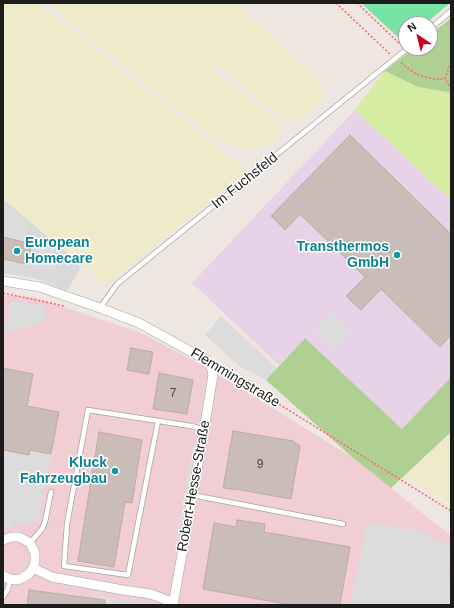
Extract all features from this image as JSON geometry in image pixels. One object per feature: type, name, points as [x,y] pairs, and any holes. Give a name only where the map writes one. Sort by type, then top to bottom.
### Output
[{"type":"street","name":"Flemmingstraße","points":[[3,281],[40,287],[146,326],[206,360],[211,366]]},
{"type":"street","name":"Robert-Hesse-Straße","points":[[173,604],[213,375],[211,366]]},
{"type":"street","points":[[3,539],[19,537],[30,543],[35,553],[35,561],[29,574],[17,580],[6,578]]},
{"type":"street","points":[[33,568],[52,577],[151,594],[173,604]]},
{"type":"lane","points":[[438,22],[451,11]]},
{"type":"lane","name":"Im Fuchsfeld","points":[[100,308],[117,284],[399,56]]},
{"type":"lane","points":[[158,421],[128,574],[64,566],[67,524],[88,410],[158,421],[204,430]]},
{"type":"lane","points":[[30,543],[42,529],[45,522],[51,492]]},
{"type":"lane","points":[[192,496],[343,524]]},
{"type":"lane","points":[[3,597],[8,589],[6,578]]},
{"type":"path","points":[[336,3],[395,59],[416,74],[433,79],[445,79]]},
{"type":"path","points":[[357,3],[398,41]]},
{"type":"path","points":[[445,79],[451,62]]},
{"type":"path","points":[[445,79],[451,88]]},
{"type":"path","points":[[3,293],[70,308]]},
{"type":"path","name":"Flemmingstraße","points":[[211,366],[224,370],[451,511]]},
{"type":"shaded area","points":[[3,3],[37,3],[247,171],[105,285],[3,199]]},
{"type":"shaded area","points":[[48,3],[240,3],[239,6],[246,13],[315,76],[324,95],[314,108],[297,120],[282,118],[216,64],[212,69],[278,122],[279,137],[265,147],[249,149],[215,140],[85,35]]},
{"type":"shaded area","points":[[355,110],[451,200],[451,377],[402,429],[305,338],[279,365],[192,283]]},
{"type":"shaded area","points":[[3,199],[82,265],[67,291],[34,278],[3,273]]},
{"type":"shaded area","points":[[3,201],[29,225],[24,242],[3,237]]},
{"type":"shaded area","points":[[37,248],[59,252],[54,275],[47,274],[48,270],[32,266]]},
{"type":"shaded area","points":[[3,295],[33,297],[141,333],[202,365],[352,457],[451,536],[451,605],[3,605]]},
{"type":"shaded area","points":[[10,302],[27,302],[45,307],[46,321],[3,334],[3,326],[8,324]]},
{"type":"shaded area","points":[[333,312],[353,330],[334,350],[314,331]]},
{"type":"shaded area","points":[[221,316],[277,368],[266,380],[239,366],[205,335]]},
{"type":"shaded area","points":[[451,432],[451,506],[405,476]]},
{"type":"shaded area","points":[[197,442],[180,537],[177,534],[193,444]]},
{"type":"shaded area","points":[[4,446],[51,454],[38,522],[30,521],[29,526],[14,522],[12,529],[3,528]]},
{"type":"shaded area","points":[[367,522],[424,532],[451,549],[447,578],[451,579],[451,605],[350,605]]},
{"type":"shaded area","points":[[98,595],[148,603],[150,605],[96,605]]},
{"type":"green space","points":[[361,3],[450,3],[435,16],[398,16],[398,37]]},
{"type":"green space","points":[[451,18],[451,94],[448,92],[418,87],[385,71],[404,56],[438,56],[438,29]]},
{"type":"green space","points":[[385,71],[451,94],[451,200],[355,110]]},
{"type":"green space","points":[[305,338],[402,429],[451,377],[451,432],[391,488],[352,457],[266,380]]},
{"type":"building","name":"Transthermos GmbH","points":[[350,135],[451,234],[451,335],[440,347],[381,289],[361,310],[346,296],[365,277],[300,214],[285,230],[271,216]]},
{"type":"building","name":"European Homecare","points":[[3,237],[32,244],[27,264],[3,259]]},
{"type":"building","points":[[131,348],[153,352],[149,374],[127,370]]},
{"type":"building","points":[[3,368],[33,374],[27,406],[59,412],[51,454],[30,450],[29,455],[3,450]]},
{"type":"building","points":[[159,373],[193,380],[187,414],[153,409]]},
{"type":"building","points":[[233,431],[293,441],[300,446],[291,499],[223,488]]},
{"type":"building","name":"Kluck Fahrzeugbau","points":[[99,432],[142,440],[132,503],[125,502],[114,567],[78,561]]},
{"type":"building","points":[[237,520],[265,524],[264,532],[350,547],[340,605],[291,605],[203,589],[214,523],[236,527]]},
{"type":"building","points":[[29,590],[105,600],[105,605],[27,605]]},
{"type":"place","name":"European Homecare","points":[[17,251]]},
{"type":"place","name":"Transthermos GmbH","points":[[397,255]]},
{"type":"place","name":"Kluck Fahrzeugbau","points":[[115,471]]}]
